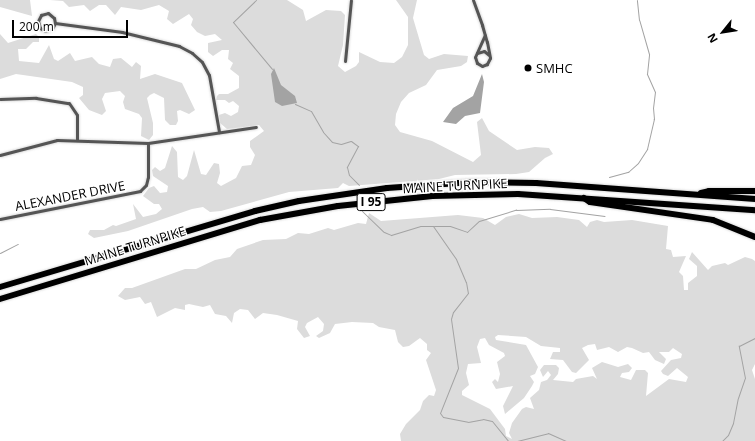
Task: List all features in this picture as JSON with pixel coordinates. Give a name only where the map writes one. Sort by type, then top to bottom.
[{"type":"highway","name":"MAINE TURNPIKE","points":[[0,287],[211,222],[299,201],[350,192],[430,184],[481,182],[550,184],[755,199]]},
{"type":"highway","points":[[698,194],[709,191],[755,191]]},
{"type":"highway","name":"MAINE TURNPIKE","points":[[0,299],[217,232],[304,211],[432,196],[518,194],[582,197],[755,210]]},
{"type":"highway","points":[[582,197],[590,202],[713,220],[755,237]]},
{"type":"street","points":[[345,61],[351,0]]},
{"type":"street","points":[[472,0],[485,35],[490,60],[486,65],[480,65],[476,62],[476,55],[485,35]]},
{"type":"street","points":[[48,13],[54,18],[55,24],[52,30],[44,31],[40,28],[38,21],[41,15],[48,13]]},
{"type":"street","points":[[55,24],[122,32],[179,46],[192,52],[204,65],[210,78],[219,132]]},
{"type":"street","points":[[476,55],[482,51],[489,56]]},
{"type":"street","points":[[0,99],[36,98],[69,103],[77,115],[78,139]]},
{"type":"street","points":[[0,155],[45,142],[78,139],[148,143],[256,127]]},
{"type":"street","name":"ALEXANDER DRIVE","points":[[0,219],[136,193],[147,181],[148,143]]},
{"type":"shaded area","points":[[0,0],[30,0],[32,16],[0,7]]},
{"type":"shaded area","points":[[50,0],[287,0],[303,10],[306,21],[326,10],[341,11],[345,15],[343,45],[338,66],[345,72],[356,66],[359,62],[359,52],[380,62],[394,63],[402,57],[408,45],[408,17],[396,0],[417,0],[413,18],[424,55],[429,59],[444,54],[468,56],[467,62],[461,66],[437,70],[426,85],[409,93],[401,102],[396,114],[395,125],[400,132],[432,141],[473,162],[481,155],[477,122],[482,118],[489,131],[517,150],[535,147],[549,148],[553,154],[545,158],[529,172],[516,174],[455,175],[439,179],[349,186],[343,183],[338,188],[289,192],[221,211],[210,212],[203,207],[192,209],[128,231],[94,238],[88,234],[90,230],[104,230],[113,225],[116,226],[136,219],[133,204],[143,217],[156,214],[162,209],[159,204],[154,204],[143,196],[149,188],[154,186],[160,193],[167,192],[168,186],[153,176],[152,170],[155,167],[160,171],[165,168],[172,146],[177,152],[178,177],[183,180],[187,176],[194,150],[201,174],[206,175],[214,163],[219,164],[220,173],[217,183],[221,186],[236,178],[242,166],[251,165],[255,155],[250,147],[250,141],[264,131],[259,125],[227,129],[220,123],[219,115],[225,113],[231,116],[238,112],[239,106],[233,101],[229,103],[225,100],[216,100],[217,96],[219,94],[228,94],[239,88],[239,76],[230,69],[233,63],[228,59],[229,50],[222,50],[213,56],[208,52],[208,43],[222,40],[215,34],[205,36],[197,32],[191,25],[193,19],[189,14],[173,24],[167,19],[169,11],[159,5],[141,10],[121,7],[115,15],[106,5],[99,5],[90,11],[84,5],[69,7],[63,1]]},
{"type":"shaded area","points":[[0,34],[8,43],[36,34],[39,37],[39,42],[33,42],[26,49],[18,49],[19,61],[39,63],[49,45],[54,59],[58,61],[70,53],[75,61],[92,57],[99,64],[110,67],[113,59],[121,58],[132,67],[136,62],[141,66],[140,79],[155,74],[182,83],[195,110],[189,114],[180,110],[177,111],[178,121],[176,125],[170,125],[165,120],[164,98],[154,93],[150,95],[147,98],[153,123],[153,135],[149,140],[141,136],[142,118],[139,114],[125,109],[123,102],[125,96],[120,91],[105,93],[102,99],[106,111],[102,115],[89,110],[79,98],[83,95],[83,87],[72,82],[16,74],[0,79]]},
{"type":"shaded area","points":[[274,68],[281,85],[295,96],[297,103],[282,106],[275,102],[271,74]]},
{"type":"shaded area","points":[[482,74],[484,82],[480,113],[465,116],[456,124],[443,122],[453,108],[473,96]]},
{"type":"shaded area","points":[[369,213],[381,221],[458,215],[483,218],[495,225],[506,217],[519,214],[532,218],[557,217],[579,220],[587,227],[590,222],[597,220],[604,222],[632,220],[668,226],[666,249],[671,250],[673,257],[686,256],[679,272],[683,276],[684,290],[688,290],[688,283],[697,276],[697,266],[689,259],[692,252],[708,270],[712,266],[725,263],[728,265],[745,257],[752,259],[755,261],[755,364],[752,370],[755,379],[755,441],[401,441],[400,434],[406,424],[420,410],[423,401],[429,395],[434,396],[436,390],[426,360],[431,353],[427,350],[427,344],[420,338],[409,346],[403,347],[398,342],[395,330],[379,327],[373,323],[352,322],[335,324],[330,333],[319,338],[316,336],[323,331],[324,324],[318,317],[307,323],[305,327],[310,336],[304,338],[297,329],[298,321],[277,315],[263,313],[255,319],[248,310],[240,309],[234,313],[232,323],[226,316],[215,314],[210,305],[203,307],[189,304],[185,305],[185,310],[175,308],[157,317],[151,302],[145,304],[140,297],[125,300],[118,296],[125,288],[132,288],[185,269],[196,269],[215,260],[230,257],[237,249],[263,240],[286,239],[298,233],[309,234],[328,228],[334,230],[358,223],[366,224]],"holes":[[[498,335],[526,337],[541,346],[560,348],[560,352],[553,352],[550,359],[563,360],[572,372],[576,373],[589,360],[582,348],[588,345],[595,344],[597,350],[609,347],[618,352],[627,347],[643,353],[649,352],[655,360],[664,364],[666,359],[659,352],[669,352],[673,348],[682,354],[681,358],[671,360],[661,371],[663,374],[668,376],[677,368],[688,377],[686,382],[669,379],[646,396],[648,373],[645,370],[636,370],[631,380],[620,377],[622,373],[629,372],[632,368],[628,364],[618,367],[602,362],[592,368],[597,379],[593,376],[576,379],[573,382],[553,380],[558,374],[559,368],[556,365],[544,365],[540,370],[543,377],[548,371],[551,375],[547,380],[541,382],[539,390],[530,398],[534,409],[526,407],[522,409],[512,423],[509,433],[512,439],[506,436],[505,429],[490,409],[462,395],[462,391],[469,385],[466,373],[468,364],[481,363],[477,347],[480,339],[485,338],[489,345],[504,353],[505,356],[497,362],[500,374],[498,382],[495,379],[492,382],[496,389],[513,386],[503,406],[505,414],[524,398],[534,382],[530,376],[535,374],[538,367],[526,345],[496,340],[495,337]]]},
{"type":"waterway","points":[[256,0],[233,22],[272,69]]},
{"type":"waterway","points":[[609,177],[628,172],[638,163],[647,149],[654,119],[653,108],[655,92],[647,74],[649,54],[639,20],[637,0]]},
{"type":"waterway","points":[[295,104],[311,111],[323,132],[332,142],[341,144],[351,141],[358,146],[347,167],[349,175],[359,185]]},
{"type":"waterway","points":[[434,226],[450,226],[467,232],[479,221],[516,210],[550,209],[605,216]]},
{"type":"waterway","points":[[362,211],[384,232],[391,235],[420,226],[433,226],[456,259],[466,282],[468,293],[453,312],[451,319],[458,368],[440,413],[443,417],[468,422],[483,419],[492,421],[508,441]]},
{"type":"waterway","points":[[0,253],[18,244]]},
{"type":"waterway","points":[[722,441],[728,435],[733,423],[738,398],[745,378],[739,346],[755,338]]},
{"type":"waterway","points":[[517,441],[548,433],[566,441]]},
{"type":"place","name":"SMHC","points":[[528,68]]}]
